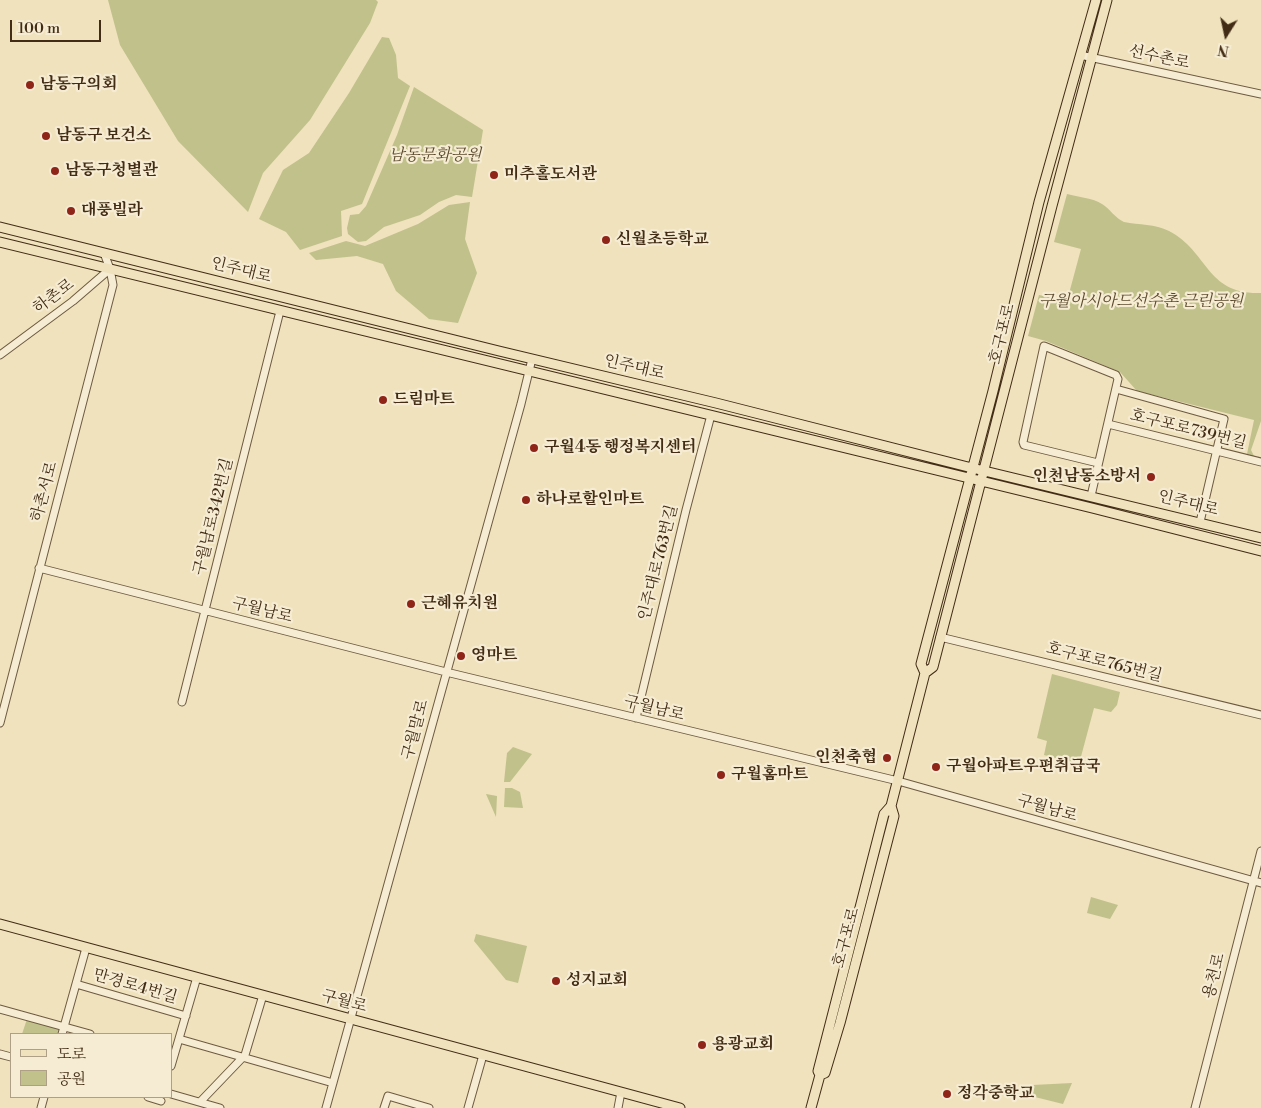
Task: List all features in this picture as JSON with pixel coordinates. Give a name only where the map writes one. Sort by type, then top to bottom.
[{"type":"main road","name":"호구포로","points":[[811,1108],[820,1075],[818,1071],[853,930],[884,814],[891,806],[898,781],[925,673],[921,664],[993,391],[1039,202],[1096,0]]},
{"type":"main road","name":"호구포로","points":[[925,673],[933,667],[1107,0]]},
{"type":"main road","name":"인주대로","points":[[0,227],[1261,538]]},
{"type":"main road","name":"인주대로","points":[[0,242],[529,370],[1261,551]]},
{"type":"main road","name":"구월로","points":[[0,924],[680,1108]]},
{"type":"street","name":"선수촌로","points":[[1080,55],[1261,94]]},
{"type":"street","points":[[104,253],[110,269]]},
{"type":"street","name":"하촌로","points":[[0,355],[73,301],[110,269]]},
{"type":"street","name":"하촌서로","points":[[0,723],[113,285],[110,269]]},
{"type":"street","name":"구월남로342번길","points":[[182,702],[280,311]]},
{"type":"street","points":[[1091,496],[1118,379],[1116,376],[1044,346],[1023,442],[1024,445],[1098,463]]},
{"type":"street","name":"구월말로","points":[[326,1108],[519,412],[532,359]]},
{"type":"street","points":[[1116,389],[1224,419],[1200,522]]},
{"type":"street","name":"인주대로763번길","points":[[636,718],[711,415]]},
{"type":"street","name":"호구포로739번길","points":[[1108,424],[1261,462]]},
{"type":"street","name":"구월남로","points":[[40,568],[446,672],[898,781],[1257,882]]},
{"type":"street","name":"호구포로765번길","points":[[940,637],[1261,716]]},
{"type":"street","name":"용천로","points":[[1195,1108],[1257,882],[1261,851]]},
{"type":"street","points":[[63,1030],[86,948]]},
{"type":"street","points":[[172,1058],[197,977]]},
{"type":"street","name":"만경로4번길","points":[[76,984],[186,1016]]},
{"type":"street","points":[[200,1102],[245,1055],[263,995]]},
{"type":"street","points":[[0,1009],[63,1030],[83,1033]]},
{"type":"street","points":[[179,1040],[333,1083]]},
{"type":"street","points":[[468,1108],[483,1055]]},
{"type":"street","points":[[618,1108],[621,1092]]},
{"type":"street","points":[[172,1094],[220,1108]]},
{"type":"street","points":[[384,1108],[388,1096],[409,1105],[428,1108]]},
{"type":"green space","points":[[108,0],[376,0],[378,2],[370,23],[310,120],[263,173],[248,212],[178,141],[120,45]]},
{"type":"green space","points":[[382,37],[389,38],[396,55],[398,78],[410,86],[362,204],[341,211],[342,236],[300,250],[286,232],[259,219],[283,170],[309,153],[349,93]]},
{"type":"green space","name":"남동문화공원","points":[[414,87],[483,130],[472,197],[456,195],[439,202],[420,215],[384,227],[366,241],[358,242],[348,234],[347,228],[350,215],[359,214],[366,206],[397,135]]},
{"type":"green space","name":"구월아시아드선수촌 근린공원","points":[[1067,194],[1098,202],[1124,222],[1153,226],[1169,231],[1193,250],[1218,280],[1229,287],[1243,292],[1261,293],[1261,421],[1251,450],[1254,456],[1247,454],[1254,420],[1137,391],[1120,372],[1046,341],[1028,336],[1039,295],[1067,301],[1081,249],[1054,242]]},
{"type":"green space","points":[[470,202],[465,239],[477,273],[458,323],[429,319],[396,291],[383,264],[357,256],[316,260],[309,253],[346,241],[365,246],[418,224],[449,205]]},
{"type":"green space","points":[[1052,674],[1120,692],[1117,705],[1111,712],[1094,708],[1079,764],[1044,755],[1047,741],[1037,738]]},
{"type":"green space","points":[[513,747],[532,754],[510,782],[504,782],[507,753]]},
{"type":"green space","points":[[505,788],[512,788],[520,792],[523,808],[504,807]]},
{"type":"green space","points":[[486,794],[497,796],[496,817]]},
{"type":"green space","points":[[1091,897],[1118,905],[1110,919],[1087,913]]},
{"type":"green space","points":[[476,934],[527,946],[518,983],[506,980],[474,941]]},
{"type":"green space","points":[[27,1019],[61,1030],[60,1033],[22,1033]]},
{"type":"green space","points":[[1072,1083],[1063,1104],[1027,1095],[1033,1085]]},
{"type":"place","name":"남동구의회","points":[[30,85]]},
{"type":"place","name":"남동구 보건소","points":[[46,136]]},
{"type":"place","name":"남동구청별관","points":[[55,171]]},
{"type":"place","name":"미추홀도서관","points":[[494,175]]},
{"type":"place","name":"대풍빌라","points":[[71,211]]},
{"type":"place","name":"신월초등학교","points":[[606,240]]},
{"type":"place","name":"드림마트","points":[[383,400]]},
{"type":"place","name":"구월4동 행정복지센터","points":[[534,448]]},
{"type":"place","name":"인천남동소방서","points":[[1151,477]]},
{"type":"place","name":"하나로할인마트","points":[[526,500]]},
{"type":"place","name":"근혜유치원","points":[[411,604]]},
{"type":"place","name":"영마트","points":[[461,656]]},
{"type":"place","name":"인천축협","points":[[887,758]]},
{"type":"place","name":"구월아파트우편취급국","points":[[936,767]]},
{"type":"place","name":"구월홈마트","points":[[721,775]]},
{"type":"place","name":"성지교회","points":[[556,981]]},
{"type":"place","name":"용광교회","points":[[702,1045]]},
{"type":"place","name":"정각중학교","points":[[947,1094]]}]
